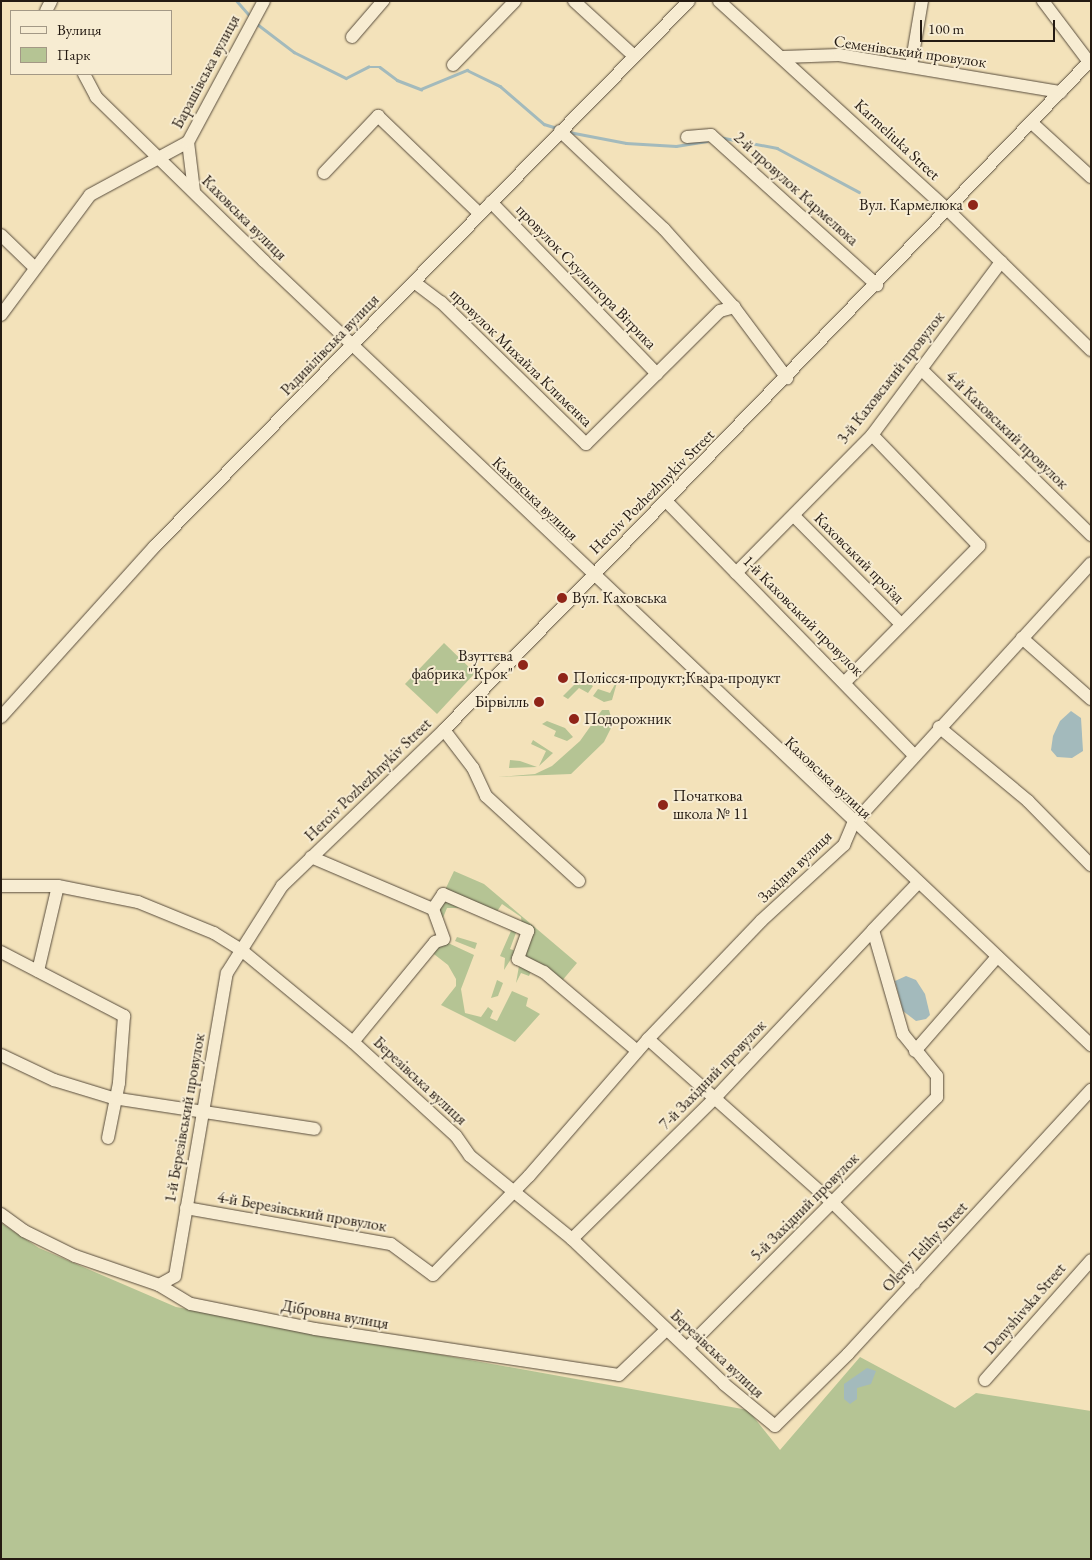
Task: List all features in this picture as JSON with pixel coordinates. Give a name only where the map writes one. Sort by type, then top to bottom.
[{"type":"street","name":"Барашівська вулиця","points":[[1,315],[34,267],[90,196],[188,142],[264,1]]},
{"type":"street","points":[[352,37],[383,1]]},
{"type":"street","points":[[453,64],[515,1]]},
{"type":"street","points":[[574,1],[634,56]]},
{"type":"street","name":"Радивілівська вулиця","points":[[1,717],[154,546],[688,1]]},
{"type":"street","name":"Karmeliuka Street","points":[[718,1],[783,57],[949,211],[1091,350]]},
{"type":"street","points":[[911,66],[922,1]]},
{"type":"street","points":[[1043,1],[1090,61]]},
{"type":"street","name":"Семенівський провулок","points":[[783,57],[838,55],[1061,92]]},
{"type":"street","name":"Heroiv Pozhezhnykiv Street","points":[[240,950],[282,886],[444,730],[949,211],[1090,61]]},
{"type":"street","name":"Каховська вулиця","points":[[85,75],[96,96],[592,576],[853,824],[1091,1045]]},
{"type":"street","points":[[324,173],[378,116],[480,214]]},
{"type":"street","points":[[1032,123],[1091,177]]},
{"type":"street","points":[[560,132],[664,229],[734,307],[786,378]]},
{"type":"street","name":"2-й провулок Кармелюка","points":[[687,138],[711,135],[877,285]]},
{"type":"street","points":[[188,142],[194,191]]},
{"type":"street","name":"провулок Скульптора Вітрика","points":[[491,202],[657,374]]},
{"type":"street","points":[[1,235],[34,267]]},
{"type":"street","name":"3-й Каховський провулок","points":[[736,573],[872,435],[1000,262]]},
{"type":"street","name":"провулок Михайла Клименка","points":[[414,282],[441,302],[586,444],[720,311],[734,307]]},
{"type":"street","name":"4-й Каховський провулок","points":[[921,369],[1091,535]]},
{"type":"street","points":[[846,681],[979,543],[872,435]]},
{"type":"street","name":"1-й Каховський провулок","points":[[666,501],[846,681],[915,756]]},
{"type":"street","name":"Каховський проїзд","points":[[794,516],[901,624]]},
{"type":"street","name":"Західна вулиця","points":[[515,1190],[648,1039],[761,921],[844,845],[853,824],[939,727],[1091,563]]},
{"type":"street","points":[[1022,638],[1091,699]]},
{"type":"street","points":[[939,727],[1028,801],[1091,865]]},
{"type":"street","points":[[444,730],[473,768],[486,796],[579,882]]},
{"type":"street","points":[[311,857],[433,909],[444,939],[435,942],[353,1042]]},
{"type":"street","name":"7-й Західний провулок","points":[[572,1239],[714,1100],[917,884]]},
{"type":"street","name":"Березівська вулиця","points":[[1,886],[58,886],[151,906],[240,950],[353,1042],[456,1136],[470,1156],[515,1190],[572,1239],[769,1424],[782,1424]]},
{"type":"street","points":[[38,971],[58,886]]},
{"type":"street","points":[[433,909],[443,894],[528,931],[518,959],[544,972],[637,1051]]},
{"type":"street","points":[[873,930],[891,1001],[903,1034],[915,1050],[997,957]]},
{"type":"street","name":"1-й Березівський провулок","points":[[159,1285],[174,1276],[200,1111],[227,973],[240,950]]},
{"type":"street","points":[[1,952],[124,1016],[119,1083],[113,1098],[108,1138]]},
{"type":"street","points":[[648,1039],[714,1100],[833,1204],[914,1283]]},
{"type":"street","name":"5-й Західний провулок","points":[[688,1347],[833,1204],[937,1097],[940,1086],[915,1050]]},
{"type":"street","points":[[1,1055],[54,1080],[113,1098],[314,1129]]},
{"type":"street","name":"Oleny Telihy Street","points":[[782,1424],[1091,1090]]},
{"type":"street","name":"4-й Березівський провулок","points":[[186,1208],[392,1244],[433,1275],[515,1190]]},
{"type":"street","name":"Дібровна вулиця","points":[[1,1214],[24,1232],[75,1256],[159,1285],[191,1304],[315,1329],[619,1375],[667,1330]]},
{"type":"street","name":"Denyshivska Street","points":[[985,1380],[1091,1260]]},
{"type":"green space","points":[[444,643],[475,673],[437,714],[405,684]]},
{"type":"green space","points":[[581,678],[593,686],[588,693],[579,688],[568,699],[563,696]]},
{"type":"green space","points":[[618,679],[612,700],[604,702],[593,696],[598,689],[610,693]]},
{"type":"green space","points":[[602,710],[609,710],[613,724],[604,742],[571,774],[498,777],[535,774],[552,766],[580,741]]},
{"type":"green space","points":[[547,721],[565,728],[573,737],[567,741],[554,736],[556,731],[542,724]]},
{"type":"green space","points":[[533,740],[553,753],[539,766],[546,751],[531,744]]},
{"type":"green space","points":[[510,760],[520,761],[537,767],[509,768]]},
{"type":"green space","points":[[454,871],[484,884],[577,963],[561,982],[525,956],[521,917],[502,904],[496,913],[445,890]]},
{"type":"green space","points":[[447,900],[459,908],[447,908],[440,925],[440,906]]},
{"type":"green space","points":[[497,922],[517,930],[510,949],[516,951],[504,970],[505,958],[500,956],[511,931]]},
{"type":"green space","points":[[457,937],[477,943],[475,949],[455,941]]},
{"type":"green space","points":[[446,942],[474,955],[461,989],[465,1013],[481,1017],[488,1007],[493,1011],[490,1018],[497,1021],[512,991],[528,998],[526,1006],[540,1014],[515,1042],[441,1005],[456,986],[456,979],[448,965],[430,951]]},
{"type":"green space","points":[[519,966],[532,969],[529,976],[521,973],[516,983]]},
{"type":"green space","points":[[497,980],[503,983],[498,996],[491,998]]},
{"type":"green space","points":[[1,1223],[39,1248],[176,1307],[748,1410],[780,1450],[860,1357],[955,1408],[976,1393],[1091,1411],[1091,1559],[1,1559]]},
{"type":"water","points":[[1071,711],[1081,718],[1083,751],[1072,758],[1057,757],[1051,750],[1053,736],[1060,721]]},
{"type":"water","points":[[906,976],[916,980],[925,994],[930,1015],[926,1019],[916,1021],[903,1011],[895,981]]},
{"type":"water","points":[[867,1368],[876,1371],[871,1384],[857,1388],[857,1399],[850,1404],[844,1399],[844,1384]]},
{"type":"waterway","points":[[237,1],[251,17]]},
{"type":"waterway","points":[[256,23],[294,52],[346,78],[368,67],[380,67],[397,80],[421,89],[467,70],[500,86],[544,124],[557,128]]},
{"type":"waterway","points":[[569,132],[626,143],[676,146],[707,141]]},
{"type":"waterway","points":[[719,137],[777,148],[859,192]]},
{"type":"place","name":"Вул. Кармелюка","points":[[973,205]]},
{"type":"place","name":"Вул. Каховська","points":[[562,598]]},
{"type":"place","name":"Взуттєва фабрика \"Крок\"","points":[[523,665]]},
{"type":"place","name":"Полісся-продукт;Квара-продукт","points":[[563,678]]},
{"type":"place","name":"Бірвілль","points":[[539,702]]},
{"type":"place","name":"Подорожник","points":[[574,719]]},
{"type":"place","name":"Початкова школа № 11","points":[[663,805]]}]
